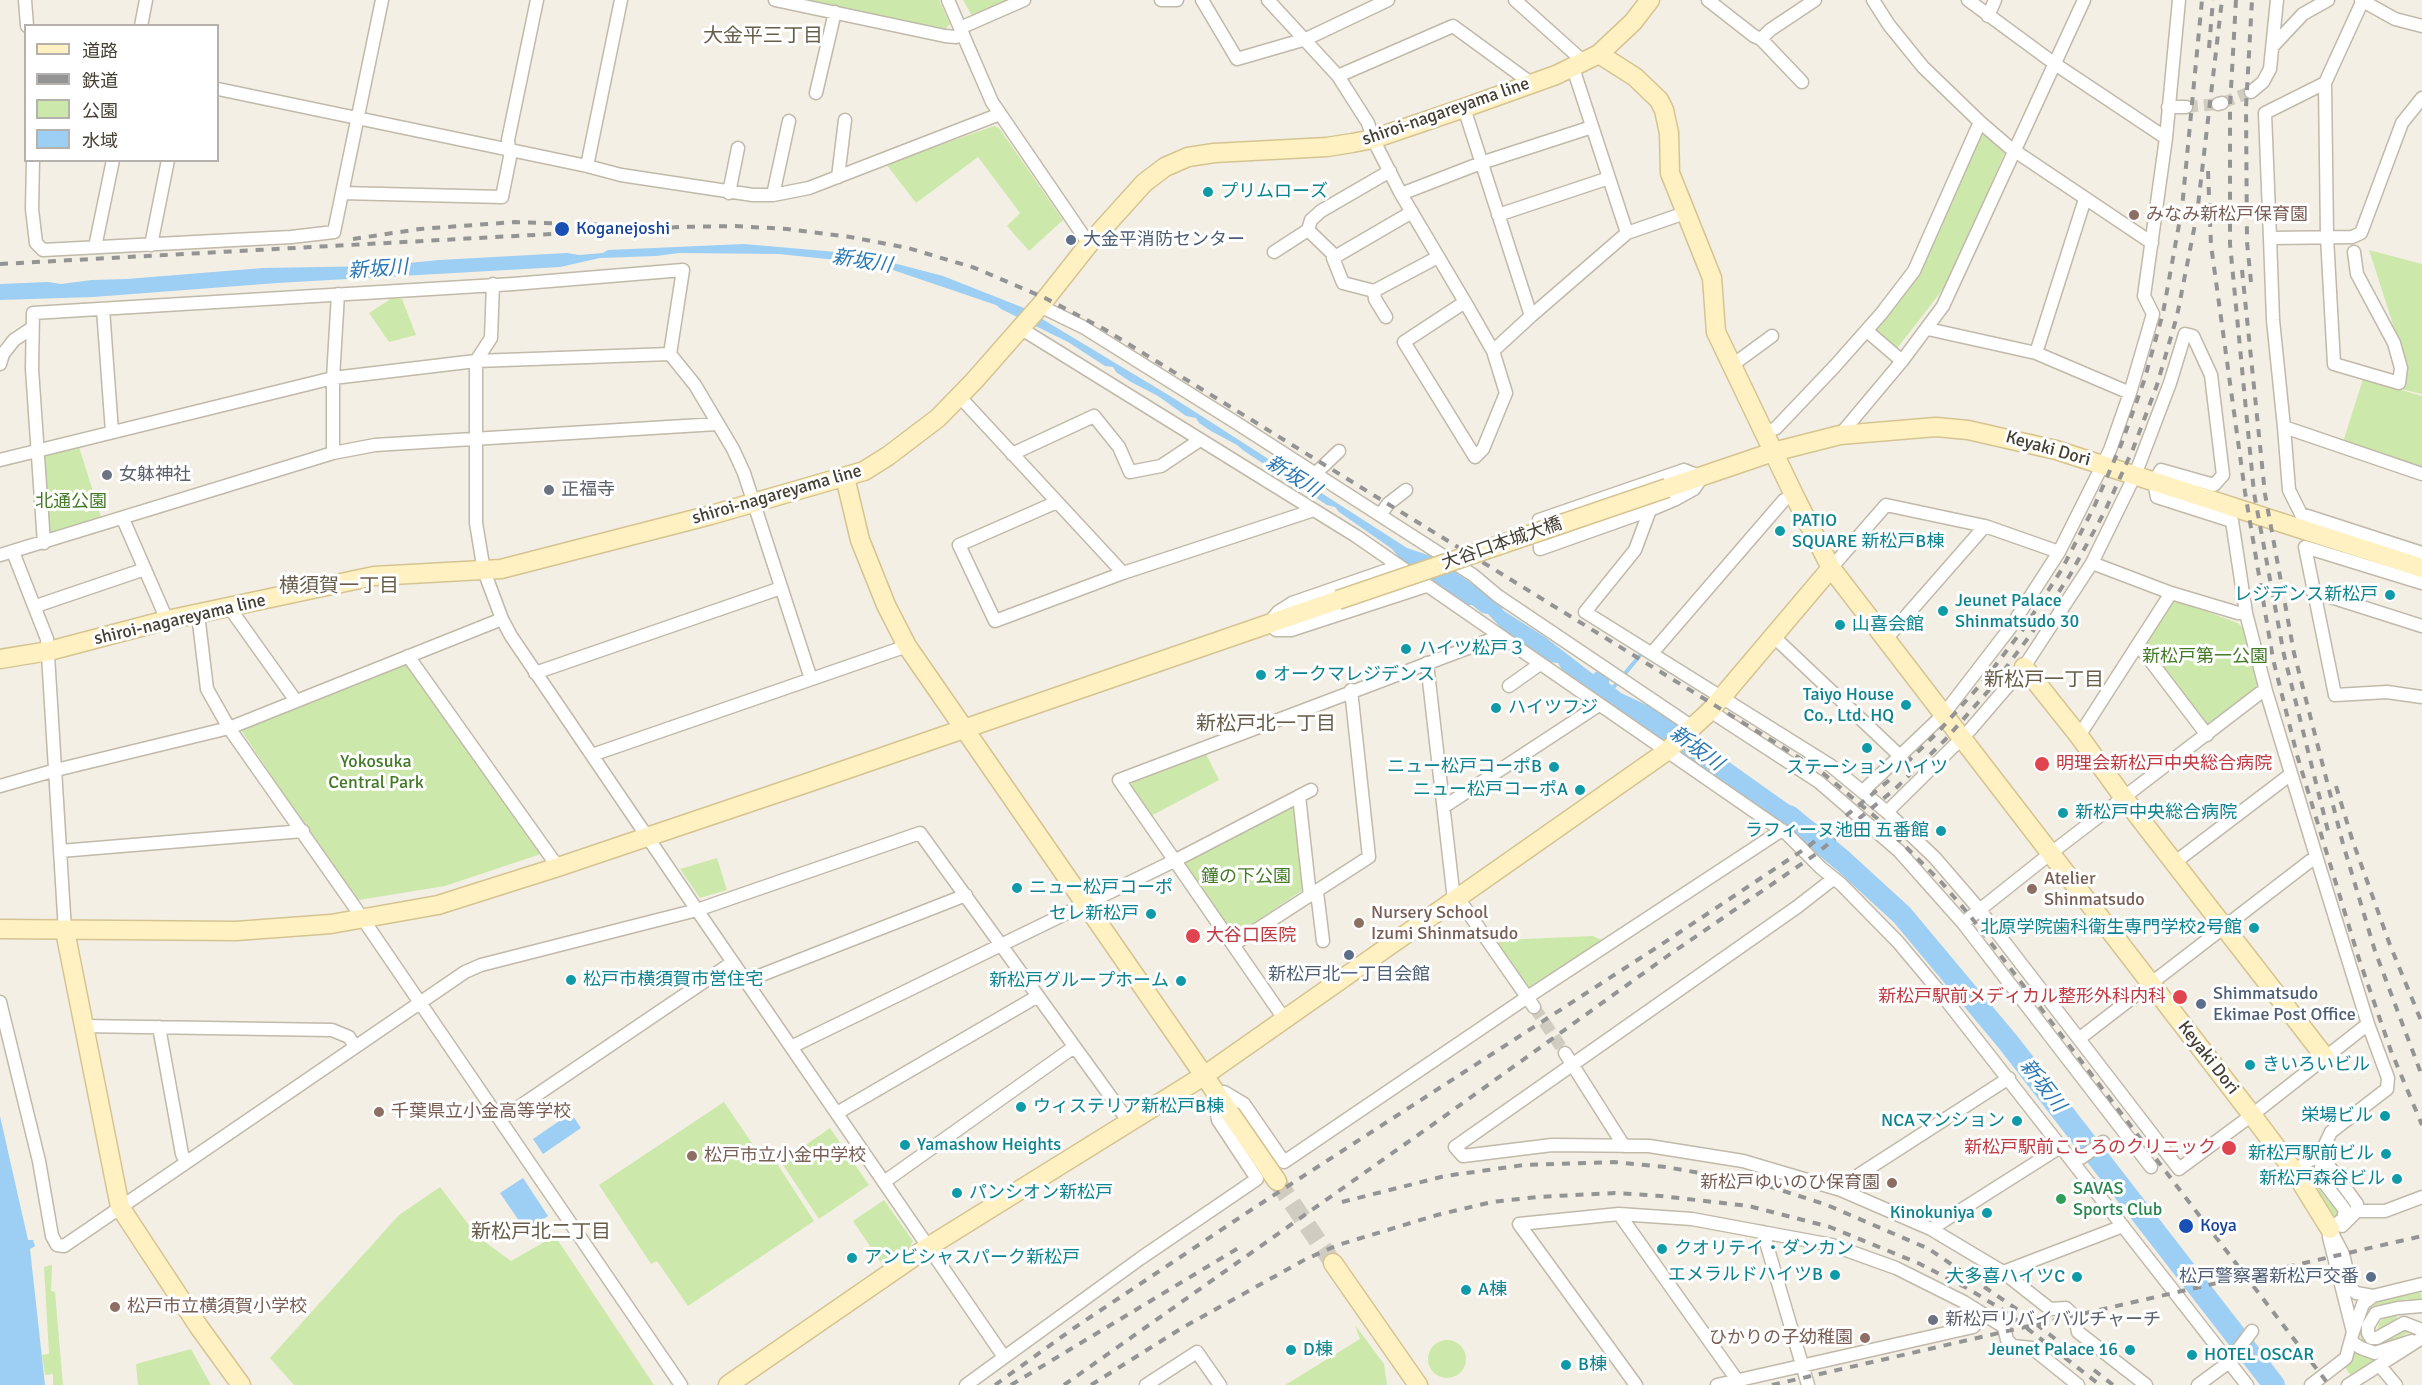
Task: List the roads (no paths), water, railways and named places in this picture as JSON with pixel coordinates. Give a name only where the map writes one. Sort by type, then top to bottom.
[{"type":"street","points":[[26,0],[27,24]]},
{"type":"street","points":[[141,24],[146,0]]},
{"type":"street","points":[[33,162],[32,208],[36,243],[43,250],[334,232],[382,0]]},
{"type":"street","points":[[342,193],[502,197],[509,149],[508,140],[537,0]]},
{"type":"street","points":[[587,166],[621,0]]},
{"type":"street","points":[[775,0],[956,37],[962,31],[1024,0]]},
{"type":"street","points":[[948,0],[1000,114],[1089,244]]},
{"type":"street","points":[[1161,0],[1177,0]]},
{"type":"street","points":[[1202,0],[1237,59],[1306,39],[1388,0]]},
{"type":"street","points":[[1515,0],[1586,61],[1592,127],[1627,233]]},
{"type":"street","name":"shiroi-nagareyama line","points":[[0,659],[49,651],[167,620],[374,576],[484,571],[550,557],[864,471],[938,418],[1038,307],[1089,244],[1144,183],[1165,167],[1188,157],[1214,153],[1327,147],[1373,139],[1464,108],[1586,61],[1633,22],[1650,0]]},
{"type":"street","points":[[1708,0],[1761,39],[1802,82]]},
{"type":"street","points":[[1761,39],[1770,30],[1815,0]]},
{"type":"street","points":[[1873,0],[1894,32],[1923,67],[1980,122],[2016,151],[2152,243]]},
{"type":"street","points":[[1968,0],[2055,64],[2166,138]]},
{"type":"street","points":[[1988,16],[1995,0]]},
{"type":"street","points":[[1840,435],[1928,328],[1953,287],[2084,0]]},
{"type":"street","points":[[1863,791],[1943,715],[2010,628],[2059,552],[2103,465],[2130,393],[2153,314],[2144,297],[2166,138],[2179,0]]},
{"type":"street","points":[[2251,92],[2263,82],[2270,69],[2277,0]]},
{"type":"street","points":[[2273,46],[2303,14],[2328,0]]},
{"type":"street","points":[[2354,252],[2357,274],[2394,343],[2401,368],[2399,382],[2334,364],[2327,237],[2325,83],[2362,0],[2396,19],[2422,26]]},
{"type":"street","points":[[1271,1],[1338,76],[1368,123],[1373,139],[1401,194],[1465,302],[1493,351],[1506,393],[1483,449],[1475,457],[1404,342],[1465,302]]},
{"type":"street","points":[[816,93],[835,12]]},
{"type":"street","points":[[1338,76],[1453,26],[1532,83]]},
{"type":"street","name":"Keyaki Dori","points":[[1586,61],[1635,77],[1659,100],[1670,133],[1670,173],[1712,278],[1716,332],[1831,568],[2294,1171],[2343,1254],[2351,1288],[2356,1293],[2373,1296]]},
{"type":"street","points":[[2325,83],[2265,113],[2273,320],[2289,490],[2301,514],[2422,553]]},
{"type":"street","points":[[219,89],[509,149],[621,175],[729,193],[773,195],[809,188],[1000,114]]},
{"type":"street","points":[[2270,238],[2352,237],[2361,233],[2402,123],[2422,98]]},
{"type":"street","points":[[2168,107],[2186,107]]},
{"type":"street","points":[[1464,108],[1531,316]]},
{"type":"street","points":[[838,177],[845,120]]},
{"type":"street","points":[[773,195],[789,121]]},
{"type":"street","points":[[1764,433],[1776,428],[1866,331],[1914,271],[1980,122]]},
{"type":"street","points":[[1401,194],[1481,163],[1592,127]]},
{"type":"street","points":[[729,193],[738,148]]},
{"type":"street","points":[[95,247],[113,162]]},
{"type":"street","points":[[151,245],[168,162]]},
{"type":"street","points":[[1274,252],[1308,230],[1311,220],[1321,211],[1390,171]]},
{"type":"street","points":[[1498,215],[1609,178]]},
{"type":"street","points":[[2036,353],[2085,199]]},
{"type":"street","points":[[1412,212],[1333,258],[1343,283],[1374,291],[1438,257]]},
{"type":"street","points":[[1493,351],[1627,233],[1685,213]]},
{"type":"street","points":[[1308,230],[1314,233],[1336,257]]},
{"type":"street","points":[[44,543],[37,450],[33,313],[683,270],[670,354],[695,384],[744,473],[811,679]]},
{"type":"street","points":[[494,284],[490,338],[476,361],[476,523],[484,571],[502,619],[535,673],[648,836],[696,910],[1004,1357]]},
{"type":"street","points":[[1374,291],[1375,299],[1386,317]]},
{"type":"street","points":[[333,453],[333,378],[338,294]]},
{"type":"street","points":[[1038,307],[1083,327],[1473,575],[1498,596],[1692,730]]},
{"type":"street","points":[[103,309],[112,432]]},
{"type":"street","points":[[1021,326],[1314,510],[1782,830],[1841,884],[1898,942],[2009,1078],[2247,1385]]},
{"type":"street","points":[[0,364],[3,354],[14,340],[32,328]]},
{"type":"street","points":[[1928,328],[1987,344],[2036,353],[2130,393]]},
{"type":"street","points":[[1866,331],[1902,361]]},
{"type":"street","points":[[1887,812],[1961,739],[2024,667],[2092,563],[2135,476],[2170,383],[2185,334],[2193,336],[2211,375],[2223,475],[2214,485],[2161,471],[2154,482],[2157,497],[2232,521],[2246,613],[2266,692],[2368,1024],[2388,1078],[2387,1089],[2331,1132],[2319,1176],[2345,1210],[2343,1219],[2331,1231],[2329,1237],[2353,1337],[2361,1348],[2375,1353],[2421,1336]]},
{"type":"street","points":[[1731,366],[1772,336]]},
{"type":"street","points":[[0,460],[333,378],[476,361],[670,354]]},
{"type":"street","points":[[959,396],[1123,573]]},
{"type":"street","points":[[1012,454],[1094,416],[1119,447],[1130,472],[1161,466],[1200,440]]},
{"type":"street","points":[[0,555],[333,453],[375,445],[717,424]]},
{"type":"street","name":"Keyaki Dori","points":[[1667,488],[1773,452],[1840,435],[1936,427],[1968,430],[2028,442],[2422,568]]},
{"type":"street","points":[[2284,428],[2422,474]]},
{"type":"street","points":[[1316,474],[1339,451]]},
{"type":"street","points":[[1684,470],[1702,477],[1694,489],[1650,510],[1540,549],[1539,520],[1684,470]]},
{"type":"street","points":[[845,477],[860,540],[882,596],[907,646],[1277,1181]]},
{"type":"street","name":"大谷口本城大橋","points":[[0,929],[236,931],[319,925],[438,904],[558,867],[1667,488]]},
{"type":"street","points":[[1380,515],[1388,504],[1406,490]]},
{"type":"street","points":[[1652,653],[1784,500],[1794,495]]},
{"type":"street","points":[[1057,502],[959,545],[995,621],[1123,573],[1314,510]]},
{"type":"street","points":[[728,1385],[928,1247],[1205,1075],[1668,750],[1710,711],[1886,505],[1985,525],[2059,552]]},
{"type":"street","points":[[1650,510],[1635,550],[1585,612],[1830,765],[1887,812],[1935,858],[1979,909],[2178,1169],[2368,1024]]},
{"type":"street","points":[[123,519],[167,620]]},
{"type":"street","points":[[1886,639],[1985,525]]},
{"type":"street","points":[[2422,583],[2305,547],[2312,591],[2335,695],[2387,692],[2422,696]]},
{"type":"street","points":[[14,552],[48,639],[65,931],[82,1026],[120,1207],[240,1385]]},
{"type":"street","points":[[2092,563],[2171,593],[2238,613],[2246,613]]},
{"type":"street","points":[[1398,566],[1292,603],[1278,612],[1269,623],[1276,630],[1291,630],[1426,586]]},
{"type":"street","points":[[36,606],[145,569]]},
{"type":"street","points":[[535,673],[781,588]]},
{"type":"street","points":[[2312,591],[2422,626]]},
{"type":"street","points":[[2079,736],[2171,593]]},
{"type":"street","points":[[229,607],[296,701]]},
{"type":"street","points":[[198,614],[207,689],[229,728],[303,831],[681,1385]]},
{"type":"street","points":[[0,786],[229,728],[502,619]]},
{"type":"street","points":[[1285,1020],[1119,780],[1351,690],[1500,636]]},
{"type":"street","points":[[1773,636],[1900,756]]},
{"type":"street","points":[[592,755],[907,646]]},
{"type":"street","points":[[2136,647],[2143,651],[2207,735]]},
{"type":"street","points":[[408,656],[558,867]]},
{"type":"street","points":[[1427,663],[1456,899],[1531,1002]]},
{"type":"street","points":[[1509,686],[1540,664]]},
{"type":"street","points":[[2024,667],[2325,1057]]},
{"type":"street","points":[[1233,945],[1369,857],[1351,690]]},
{"type":"street","points":[[1963,923],[2260,693],[2266,692]]},
{"type":"street","points":[[1445,806],[1599,705]]},
{"type":"street","points":[[1710,711],[1819,782],[1899,851],[1963,923],[2151,1167]]},
{"type":"street","points":[[2174,863],[2290,774]]},
{"type":"street","points":[[791,1047],[1174,861],[1311,790]]},
{"type":"street","points":[[1299,796],[1323,941]]},
{"type":"street","points":[[966,1385],[1141,1258],[1257,1179],[1218,1120],[1214,1099],[1219,1095],[1224,1092],[1244,1104],[1284,1162],[1531,1002],[1782,830]]},
{"type":"street","points":[[60,851],[303,831]]},
{"type":"street","points":[[0,1002],[39,1161],[52,1236],[57,1245],[64,1246],[465,972],[481,965],[696,910],[920,833],[1129,1122]]},
{"type":"street","points":[[2080,1038],[2310,861],[2317,859]]},
{"type":"street","points":[[1833,879],[1797,908],[1455,1147],[1463,1156],[1552,1145],[1679,1149],[1743,1161],[1841,1190],[1931,1229],[2003,1272],[2050,1309],[2066,1308],[2074,1317],[2078,1332],[2146,1385]]},
{"type":"street","points":[[746,981],[966,895]]},
{"type":"street","points":[[501,1119],[733,962]]},
{"type":"street","points":[[837,1113],[1038,996]]},
{"type":"street","points":[[82,1026],[332,1030],[349,1037],[356,1047]]},
{"type":"street","points":[[159,1027],[182,1154],[186,1162]]},
{"type":"street","points":[[884,1182],[1074,1047]]},
{"type":"street","points":[[1565,1053],[1624,1146]]},
{"type":"street","points":[[1841,1190],[1860,1174],[2009,1078]]},
{"type":"street","points":[[2081,1158],[2103,1142]]},
{"type":"street","points":[[1931,1229],[2062,1146]]},
{"type":"street","points":[[2294,1171],[2310,1160],[2323,1160]]},
{"type":"street","points":[[2323,1160],[2354,1198],[2357,1211]]},
{"type":"street","points":[[2331,1231],[2357,1211],[2385,1211],[2422,1197]]},
{"type":"street","points":[[1619,1214],[1737,1380]]},
{"type":"street","points":[[1636,1385],[1519,1224],[1619,1214],[1692,1219],[1832,1245],[1896,1268],[1964,1302],[2004,1327],[2007,1340],[2013,1346],[2032,1348],[2078,1385]]},
{"type":"street","points":[[2003,1272],[2123,1226]]},
{"type":"street","points":[[1763,1232],[1808,1385]]},
{"type":"street","points":[[1333,1263],[1418,1385]]},
{"type":"street","points":[[2311,1385],[2346,1358],[2363,1304],[2373,1296],[2422,1284]]},
{"type":"street","points":[[2404,1323],[2377,1338],[2371,1338],[2368,1334],[2368,1326],[2376,1313],[2422,1306]]},
{"type":"street","points":[[2398,1308],[2404,1323],[2421,1336]]},
{"type":"street","points":[[1717,1385],[1973,1327],[1985,1315]]},
{"type":"street","points":[[199,1327],[227,1385]]},
{"type":"street","points":[[2198,1385],[2228,1363],[2252,1331]]},
{"type":"street","points":[[2348,1385],[2380,1366],[2421,1336]]},
{"type":"street","points":[[1146,1385],[1197,1352],[1220,1385]]},
{"type":"street","points":[[2380,1366],[2396,1385]]},
{"type":"water","points":[[744,244],[836,252],[878,259],[943,276],[1024,308],[1175,399],[1407,548],[1431,556],[1474,585],[1499,604],[1504,611],[1545,637],[1593,674],[1608,664],[1611,668],[1609,683],[1621,693],[1653,708],[1822,828],[1806,839],[1563,672],[1558,663],[1548,662],[1520,643],[1504,631],[1488,614],[1482,613],[1472,605],[1464,605],[1405,565],[1392,549],[1335,507],[1327,505],[1237,445],[1211,431],[1199,423],[1196,418],[1186,416],[1158,396],[1131,382],[1116,372],[1113,367],[1105,366],[1068,342],[996,305],[893,270],[846,261],[779,254],[679,253],[600,258],[560,267],[277,283],[93,297],[0,300],[0,284],[48,282],[61,284],[263,268],[379,266],[439,260],[567,253],[579,255],[603,253],[608,250]]},
{"type":"water","points":[[571,1113],[581,1128],[543,1154],[533,1139]]},
{"type":"water","points":[[0,1116],[28,1240],[33,1240],[35,1246],[30,1249],[45,1385],[0,1385]]},
{"type":"water","points":[[523,1178],[548,1216],[526,1231],[500,1193]]},
{"type":"waterway","points":[[1612,689],[1642,653]]},
{"type":"waterway","name":"新坂川","points":[[1789,816],[1902,915],[2008,1042],[2274,1385]]},
{"type":"tunnel","points":[[2222,103],[2251,92]]},
{"type":"tunnel","points":[[2186,107],[2218,104]]},
{"type":"tunnel","points":[[1534,1007],[1565,1053]]},
{"type":"tunnel","points":[[1277,1181],[1333,1263]]},
{"type":"railway","points":[[995,1385],[1074,1328],[1254,1208],[1659,946],[1809,846],[1887,782],[1938,732],[1982,683],[2024,628],[2062,569],[2094,507],[2121,445],[2144,381],[2163,313],[2182,208],[2202,0]]},
{"type":"railway","points":[[2209,48],[2213,0]]},
{"type":"railway","points":[[1064,1385],[1666,957],[1816,854],[1895,789],[1945,740],[1990,689],[2031,634],[2070,575],[2105,511],[2133,449],[2157,385],[2177,316],[2197,214],[2222,0]]},
{"type":"railway","points":[[2236,0],[2230,106],[2230,244],[2254,493],[2284,655],[2328,831]]},
{"type":"railway","points":[[2251,282],[2247,242],[2246,107],[2252,0]]},
{"type":"railway","points":[[2208,171],[2211,245],[2245,492],[2273,659],[2297,755],[2358,956],[2391,1051],[2422,1125]]},
{"type":"railway","points":[[353,239],[420,229],[515,222],[610,225]]},
{"type":"railway","points":[[0,264],[680,227],[735,226],[787,229],[850,237],[908,248],[975,268],[1045,298],[1104,329],[1776,743],[1824,774],[1879,820],[1942,883],[1971,917],[2329,1385]]},
{"type":"railway","points":[[2242,270],[2265,494],[2294,653],[2343,844],[2375,951],[2422,1076]]},
{"type":"railway","points":[[2336,786],[2352,839],[2390,945],[2422,1023]]},
{"type":"railway","points":[[1342,1202],[1445,1176],[1524,1165],[1614,1162],[1666,1167],[1762,1184],[1827,1205],[1929,1249],[2021,1312],[2068,1349]]},
{"type":"railway","points":[[1091,1385],[1182,1328],[1306,1259],[1338,1245],[1437,1215],[1492,1202],[1615,1193],[1749,1206],[1830,1227],[1918,1263],[1967,1288],[2006,1312],[2100,1385]]},
{"type":"railway","points":[[1772,1385],[2422,1236]]},
{"type":"railway","points":[[1011,1385],[1240,1247]]},
{"type":"railway","points":[[2094,1370],[2113,1385]]},
{"type":"place","name":"プリムローズ","points":[[1208,192]]},
{"type":"place","name":"みなみ新松戸保育園","points":[[2134,215]]},
{"type":"place","name":"Koganejoshi","points":[[562,229]]},
{"type":"place","name":"大金平消防センター","points":[[1071,240]]},
{"type":"place","name":"女躰神社","points":[[107,475]]},
{"type":"place","name":"正福寺","points":[[549,490]]},
{"type":"place","name":"PATIO SQUARE 新松戸B棟","points":[[1780,531]]},
{"type":"place","name":"レジデンス新松戸","points":[[2390,595]]},
{"type":"place","name":"Jeunet Palace Shinmatsudo 30","points":[[1943,611]]},
{"type":"place","name":"山喜会館","points":[[1840,625]]},
{"type":"place","name":"ハイツ松戸３","points":[[1406,649]]},
{"type":"place","name":"オークマレジデンス","points":[[1261,675]]},
{"type":"place","name":"Taiyo House Co., Ltd. HQ","points":[[1906,705]]},
{"type":"place","name":"ハイツフジ","points":[[1496,708]]},
{"type":"place","name":"ステーションハイツ","points":[[1867,748]]},
{"type":"place","name":"明理会新松戸中央総合病院","points":[[2042,764]]},
{"type":"place","name":"ニュー松戸コーポB","points":[[1554,767]]},
{"type":"place","name":"ニュー松戸コーポA","points":[[1580,790]]},
{"type":"place","name":"新松戸中央総合病院","points":[[2063,813]]},
{"type":"place","name":"ラフィーヌ池田 五番館","points":[[1941,831]]},
{"type":"place","name":"ニュー松戸コーポ","points":[[1017,888]]},
{"type":"place","name":"Atelier Shinmatsudo","points":[[2032,889]]},
{"type":"place","name":"セレ新松戸","points":[[1151,914]]},
{"type":"place","name":"Nursery School Izumi Shinmatsudo","points":[[1359,923]]},
{"type":"place","name":"北原学院歯科衛生専門学校2号館","points":[[2254,928]]},
{"type":"place","name":"大谷口医院","points":[[1193,936]]},
{"type":"place","name":"新松戸北一丁目会館","points":[[1349,955]]},
{"type":"place","name":"松戸市横須賀市営住宅","points":[[571,980]]},
{"type":"place","name":"新松戸グループホーム","points":[[1181,981]]},
{"type":"place","name":"新松戸駅前メディカル整形外科内科","points":[[2180,997]]},
{"type":"place","name":"Shimmatsudo Ekimae Post Office","points":[[2201,1004]]},
{"type":"place","name":"きいろいビル","points":[[2250,1065]]},
{"type":"place","name":"ウィステリア新松戸B棟","points":[[1021,1107]]},
{"type":"place","name":"千葉県立小金高等学校","points":[[379,1112]]},
{"type":"place","name":"栄場ビル","points":[[2385,1116]]},
{"type":"place","name":"NCAマンション","points":[[2017,1121]]},
{"type":"place","name":"Yamashow Heights","points":[[905,1145]]},
{"type":"place","name":"新松戸駅前こころのクリニック","points":[[2229,1148]]},
{"type":"place","name":"新松戸駅前ビル","points":[[2386,1154]]},
{"type":"place","name":"松戸市立小金中学校","points":[[692,1156]]},
{"type":"place","name":"新松戸森谷ビル","points":[[2397,1179]]},
{"type":"place","name":"新松戸ゆいのひ保育園","points":[[1892,1183]]},
{"type":"place","name":"パンシオン新松戸","points":[[957,1193]]},
{"type":"place","name":"SAVAS Sports Club","points":[[2061,1199]]},
{"type":"place","name":"Kinokuniya","points":[[1987,1213]]},
{"type":"place","name":"Koya","points":[[2186,1226]]},
{"type":"place","name":"クオリテイ・ダンカン","points":[[1662,1249]]},
{"type":"place","name":"アンビシャスパーク新松戸","points":[[852,1258]]},
{"type":"place","name":"エメラルドハイツB","points":[[1835,1275]]},
{"type":"place","name":"大多喜ハイツC","points":[[2077,1277]]},
{"type":"place","name":"松戸警察署新松戸交番","points":[[2371,1277]]},
{"type":"place","name":"A棟","points":[[1466,1290]]},
{"type":"place","name":"松戸市立横須賀小学校","points":[[115,1307]]},
{"type":"place","name":"新松戸リバイバルチャーチ","points":[[1933,1320]]},
{"type":"place","name":"ひかりの子幼稚園","points":[[1865,1338]]},
{"type":"place","name":"D棟","points":[[1291,1350]]},
{"type":"place","name":"Jeunet Palace 16","points":[[2130,1350]]},
{"type":"place","name":"HOTEL OSCAR","points":[[2192,1355]]},
{"type":"place","name":"B棟","points":[[1566,1365]]},
{"type":"district","name":"大金平三丁目","points":[[763,37]]},
{"type":"district","name":"横須賀一丁目","points":[[339,587]]},
{"type":"district","name":"新松戸一丁目","points":[[2044,681]]},
{"type":"district","name":"新松戸北一丁目","points":[[1266,725]]},
{"type":"district","name":"新松戸北二丁目","points":[[541,1233]]},
{"type":"park label","name":"北通公園","points":[[71,502]]},
{"type":"park label","name":"新松戸第一公園","points":[[2205,657]]},
{"type":"park label","name":"Yokosuka Central Park","points":[[376,772]]},
{"type":"park label","name":"鐘の下公園","points":[[1246,877]]}]
